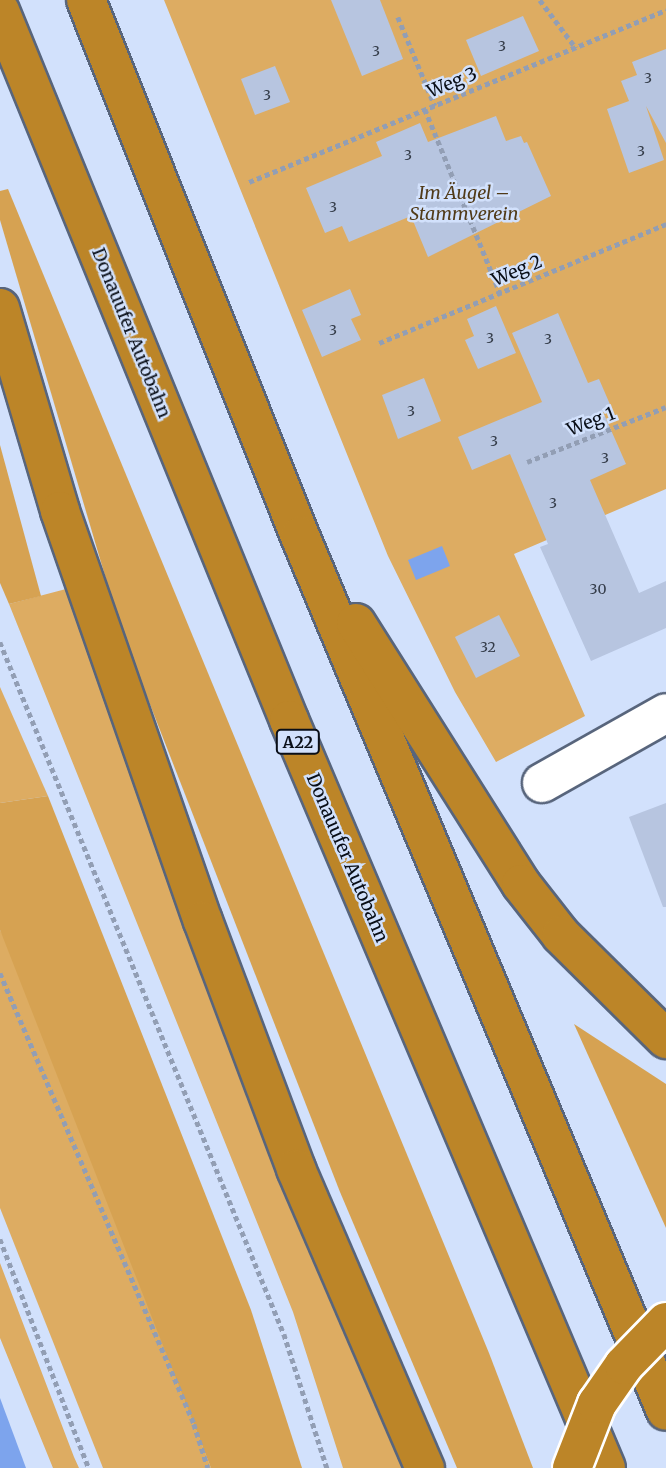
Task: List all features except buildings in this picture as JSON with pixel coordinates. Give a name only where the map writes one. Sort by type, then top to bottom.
[{"type":"highway","points":[[86,0],[300,536],[666,1411]]},
{"type":"highway","name":"Donauufer Autobahn","points":[[0,11],[289,720],[606,1468]]},
{"type":"highway","points":[[0,308],[60,511],[203,921],[296,1169],[425,1468]]},
{"type":"highway","points":[[300,536],[520,884],[561,935],[666,1039]]},
{"type":"highway","points":[[572,1468],[597,1404],[624,1365],[666,1322]]},
{"type":"street","points":[[542,783],[666,713]]},
{"type":"path","points":[[540,0],[576,48]]},
{"type":"path","name":"Weg 3","points":[[249,182],[666,10]]},
{"type":"path","points":[[398,17],[435,106]]},
{"type":"path","points":[[425,109],[500,293]]},
{"type":"path","name":"Weg 2","points":[[379,343],[666,224]]},
{"type":"path","name":"Weg 1","points":[[527,462],[666,407]]},
{"type":"path","points":[[0,642],[284,1334],[327,1468]]},
{"type":"path","points":[[0,974],[194,1424],[208,1468]]},
{"type":"path","points":[[0,1239],[89,1468]]},
{"type":"green space","name":"Im Äugel – Stammverein","points":[[164,0],[666,0],[666,489],[514,554],[585,716],[496,762],[455,692],[388,556]]},
{"type":"green space","points":[[66,589],[215,1008],[299,1223],[407,1468],[343,1468],[293,1312],[9,604]]},
{"type":"green space","points":[[0,687],[48,796],[0,803]]},
{"type":"green space","points":[[0,930],[10,948],[211,1468],[103,1468],[0,1208]]},
{"type":"green space","points":[[0,1263],[79,1468],[53,1468],[0,1338]]},
{"type":"shaded area","points":[[8,189],[489,1353],[533,1468],[457,1468],[340,1192],[121,630],[0,220],[0,191]]},
{"type":"shaded area","points":[[0,445],[41,596],[9,604],[0,583]]},
{"type":"shaded area","points":[[48,796],[251,1310],[302,1468],[211,1468],[0,930],[0,803]]},
{"type":"shaded area","points":[[574,1024],[666,1084],[666,1228]]},
{"type":"water","points":[[442,546],[450,566],[416,580],[408,560]]},
{"type":"water","points":[[0,1398],[26,1468],[0,1468]]}]
